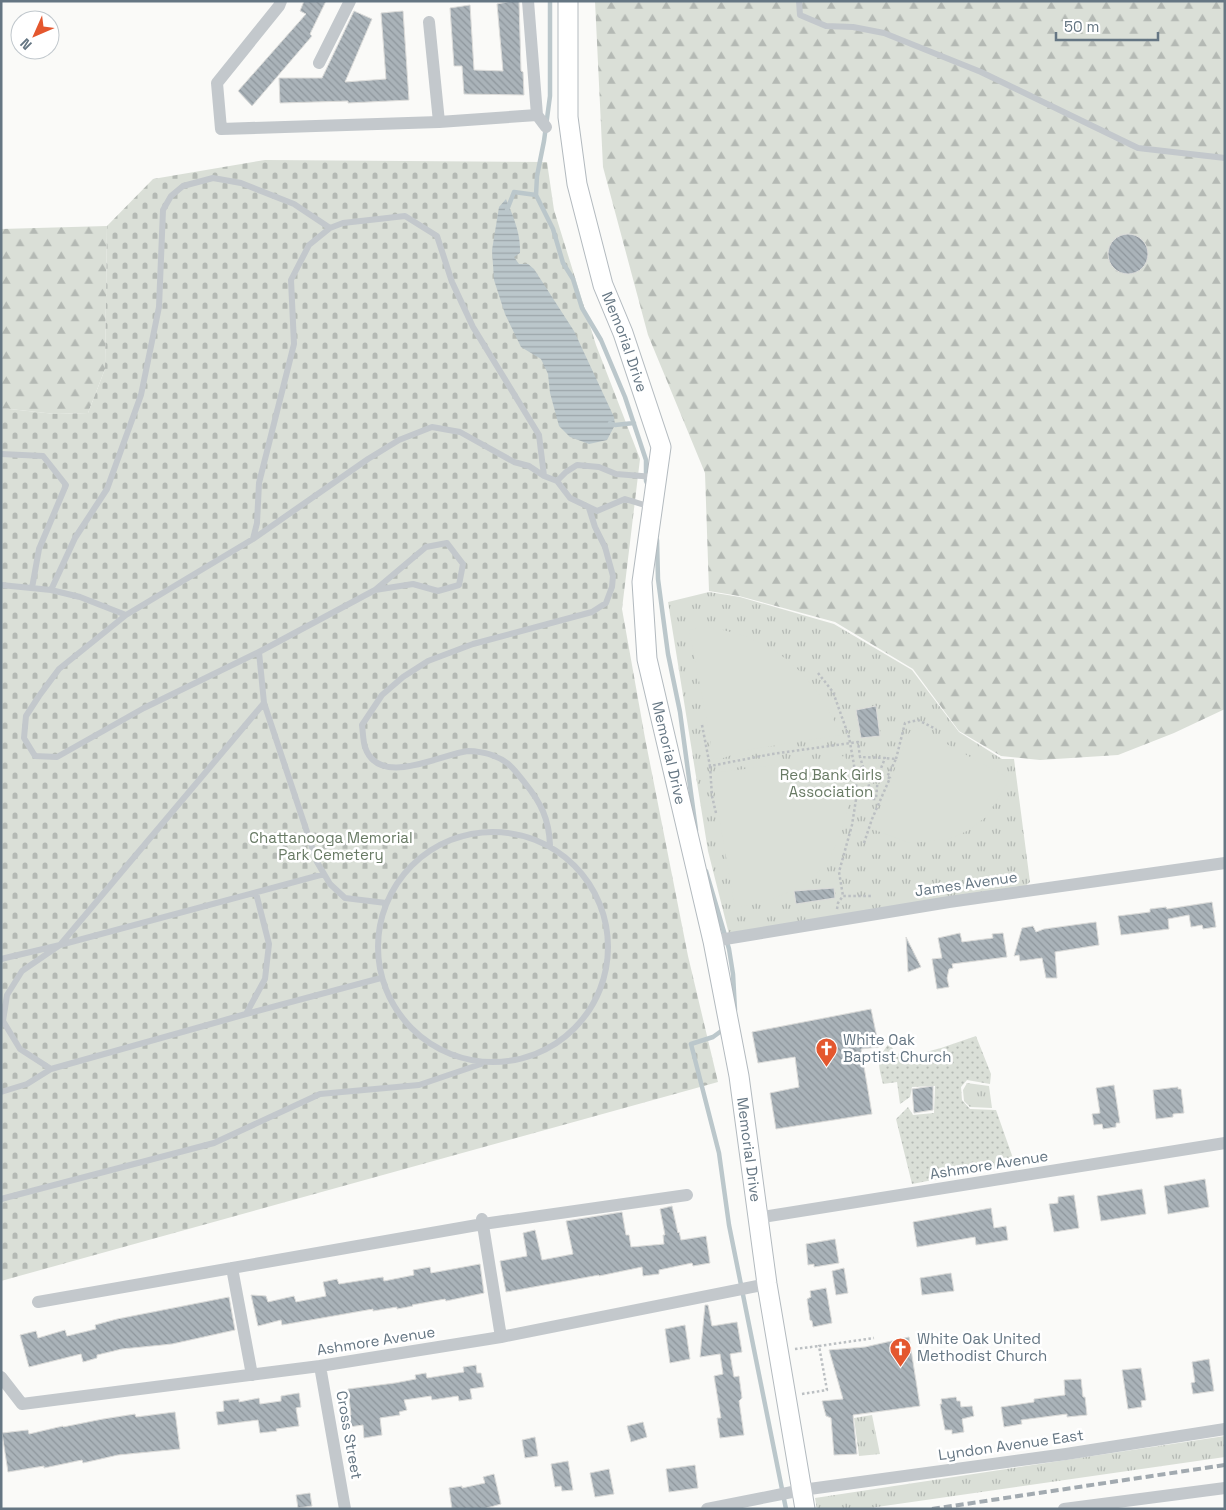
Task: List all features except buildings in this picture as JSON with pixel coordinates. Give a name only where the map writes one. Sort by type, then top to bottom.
[{"type":"street","points":[[281,1],[217,83],[221,129],[439,122],[537,115]]},
{"type":"street","points":[[319,63],[350,1]]},
{"type":"street","points":[[528,1],[537,115],[546,127]]},
{"type":"street","name":"Memorial Drive","points":[[568,1],[568,117],[577,184],[603,285],[623,333],[661,447],[642,582],[647,659],[713,941],[739,1076],[767,1284],[805,1509]]},
{"type":"street","points":[[429,22],[439,122]]},
{"type":"street","name":"James Avenue","points":[[713,941],[949,902],[1225,863]]},
{"type":"street","name":"Ashmore Avenue","points":[[758,1218],[1225,1143]]},
{"type":"street","points":[[38,1302],[483,1222],[687,1195]]},
{"type":"street","points":[[483,1222],[502,1337]]},
{"type":"street","points":[[232,1268],[252,1375]]},
{"type":"street","name":"Ashmore Avenue","points":[[1,1377],[22,1404],[320,1366],[502,1337],[767,1284]]},
{"type":"street","name":"Cross Street","points":[[320,1366],[345,1509]]},
{"type":"street","name":"Lyndon Avenue East","points":[[707,1509],[802,1490],[1066,1454],[1225,1429]]},
{"type":"street","points":[[1064,1509],[1225,1488]]},
{"type":"lane","points":[[800,1],[800,15],[826,26],[853,27],[884,33],[981,72],[1138,148],[1225,158]]},
{"type":"lane","points":[[51,590],[75,538],[107,488],[142,395],[159,307],[163,210],[171,196],[183,186],[213,178],[241,183],[294,204],[330,228]]},
{"type":"lane","points":[[253,539],[257,523],[259,484],[294,344],[291,280],[309,245],[330,228],[343,223],[405,216],[437,236],[452,282],[473,327],[539,435],[544,476]]},
{"type":"lane","points":[[375,590],[414,584],[438,591],[459,585],[463,564],[447,543],[426,547],[375,590],[259,652],[144,708],[58,756],[35,756],[24,738],[26,716],[59,669],[126,615],[253,539],[368,459],[400,440],[432,427],[460,432],[514,462],[529,466],[544,476],[557,481],[570,498],[589,508],[597,510],[625,499],[652,507]]},
{"type":"lane","points":[[1,454],[43,456],[66,485],[38,549],[32,588]]},
{"type":"lane","points":[[557,481],[577,465],[599,467],[616,474],[656,477]]},
{"type":"lane","points":[[550,845],[549,827],[544,813],[510,764],[494,755],[469,751],[414,766],[388,768],[374,761],[365,748],[362,725],[382,695],[403,677],[428,661],[473,644],[592,612],[606,603],[612,587],[613,576],[605,547],[595,528],[589,508]]},
{"type":"lane","points":[[1,585],[51,590],[80,597],[126,615]]},
{"type":"lane","points":[[259,652],[264,703],[318,862],[324,874],[330,884],[345,898],[386,902]]},
{"type":"lane","points":[[51,1069],[20,1049],[2,1021],[7,995],[22,971],[60,945],[264,703]]},
{"type":"lane","points":[[1,1199],[214,1143],[320,1094],[419,1085],[482,1063],[526,1059],[566,1038],[595,1004],[608,961],[605,916],[585,876],[550,845],[514,833],[475,832],[437,845],[406,869],[386,902],[377,943],[381,978],[398,1014],[421,1038],[450,1055],[482,1063]]},
{"type":"lane","points":[[1,959],[324,874]]},
{"type":"lane","points":[[246,1014],[265,978],[269,944],[256,892]]},
{"type":"lane","points":[[1,1092],[27,1084],[51,1069],[381,978]]},
{"type":"path","points":[[818,674],[833,692],[850,743],[858,793],[839,872],[843,896],[838,903],[837,920]]},
{"type":"path","points":[[864,843],[890,778],[887,777],[896,759],[905,722],[918,720],[936,730]]},
{"type":"path","points":[[702,725],[716,813]]},
{"type":"path","points":[[710,766],[772,754],[858,742],[860,757],[873,799],[876,799],[878,776],[885,758]]},
{"type":"path","points":[[860,757],[896,759]]},
{"type":"path","points":[[843,896],[873,896]]},
{"type":"path","points":[[795,1349],[874,1338]]},
{"type":"path","points":[[802,1394],[827,1390],[819,1346]]},
{"type":"green space","points":[[595,1],[1225,1],[1225,709],[1174,733],[1118,755],[1040,760],[1001,756],[959,731],[913,669],[835,622],[739,596],[709,591],[705,473],[648,335],[603,167]]},
{"type":"green space","name":"Chattanooga Memorial Park Cemetery","points":[[265,160],[547,162],[554,210],[596,345],[640,459],[622,609],[645,738],[688,956],[718,1082],[1,1281],[1,408],[55,414],[88,413],[105,369],[107,226],[153,179]]},
{"type":"green space","points":[[107,226],[105,369],[88,413],[55,414],[1,408],[1,229]]},
{"type":"green space","name":"Red Bank Girls Association","points":[[709,592],[740,597],[834,624],[912,670],[959,732],[1002,759],[1014,759],[1030,882],[1023,888],[729,934],[708,851],[668,602]]},
{"type":"green space","points":[[700,627],[715,628],[759,642],[790,662],[814,687],[841,735],[747,750],[720,759],[712,758],[709,749],[711,741],[689,630]]},
{"type":"green space","points":[[914,726],[1010,779],[986,817],[967,831],[949,839],[910,843],[872,829],[908,735]]},
{"type":"green space","points":[[845,756],[849,770],[849,798],[842,830],[828,861],[813,877],[795,889],[765,901],[735,908],[713,782],[721,772]]},
{"type":"green space","points":[[976,1036],[991,1074],[990,1084],[967,1080],[961,1087],[962,1100],[970,1109],[996,1110],[1015,1164],[912,1184],[896,1119],[908,1107],[913,1115],[934,1113],[935,1086],[912,1087],[910,1097],[900,1104],[897,1082],[883,1084],[879,1066],[880,1057],[890,1042],[894,1052],[907,1057]]},
{"type":"green space","points":[[967,1083],[989,1086],[992,1108],[970,1107],[964,1101],[963,1090]]},
{"type":"green space","points":[[872,1415],[880,1454],[859,1456],[854,1418]]},
{"type":"green space","points":[[1225,1436],[1225,1457],[863,1509],[817,1509],[815,1498]]},
{"type":"shaded area","points":[[506,199],[519,239],[520,253],[514,257],[519,264],[528,264],[534,269],[574,331],[614,417],[615,425],[607,440],[589,444],[570,437],[559,426],[550,393],[548,374],[541,359],[521,347],[505,314],[494,280],[492,250],[499,207]]},
{"type":"waterway","points":[[550,1],[550,96],[537,176],[536,195],[553,229],[563,263],[573,279],[582,308],[601,340],[625,397],[646,460],[646,481],[649,487]]},
{"type":"waterway","points":[[507,210],[514,192],[536,195]]},
{"type":"waterway","points":[[610,423],[615,425],[634,423]]},
{"type":"waterway","points":[[657,540],[658,579],[668,654],[680,712],[696,830]]},
{"type":"waterway","points":[[706,871],[729,949],[733,974],[735,1010]]},
{"type":"waterway","points":[[724,1029],[713,1037],[691,1044],[719,1153],[729,1225],[786,1509]]},
{"type":"railway","points":[[932,1509],[1225,1465]]},
{"type":"place","name":"White Oak Baptist Church","points":[[827,1068]]},
{"type":"place","name":"White Oak United Methodist Church","points":[[901,1367]]}]
